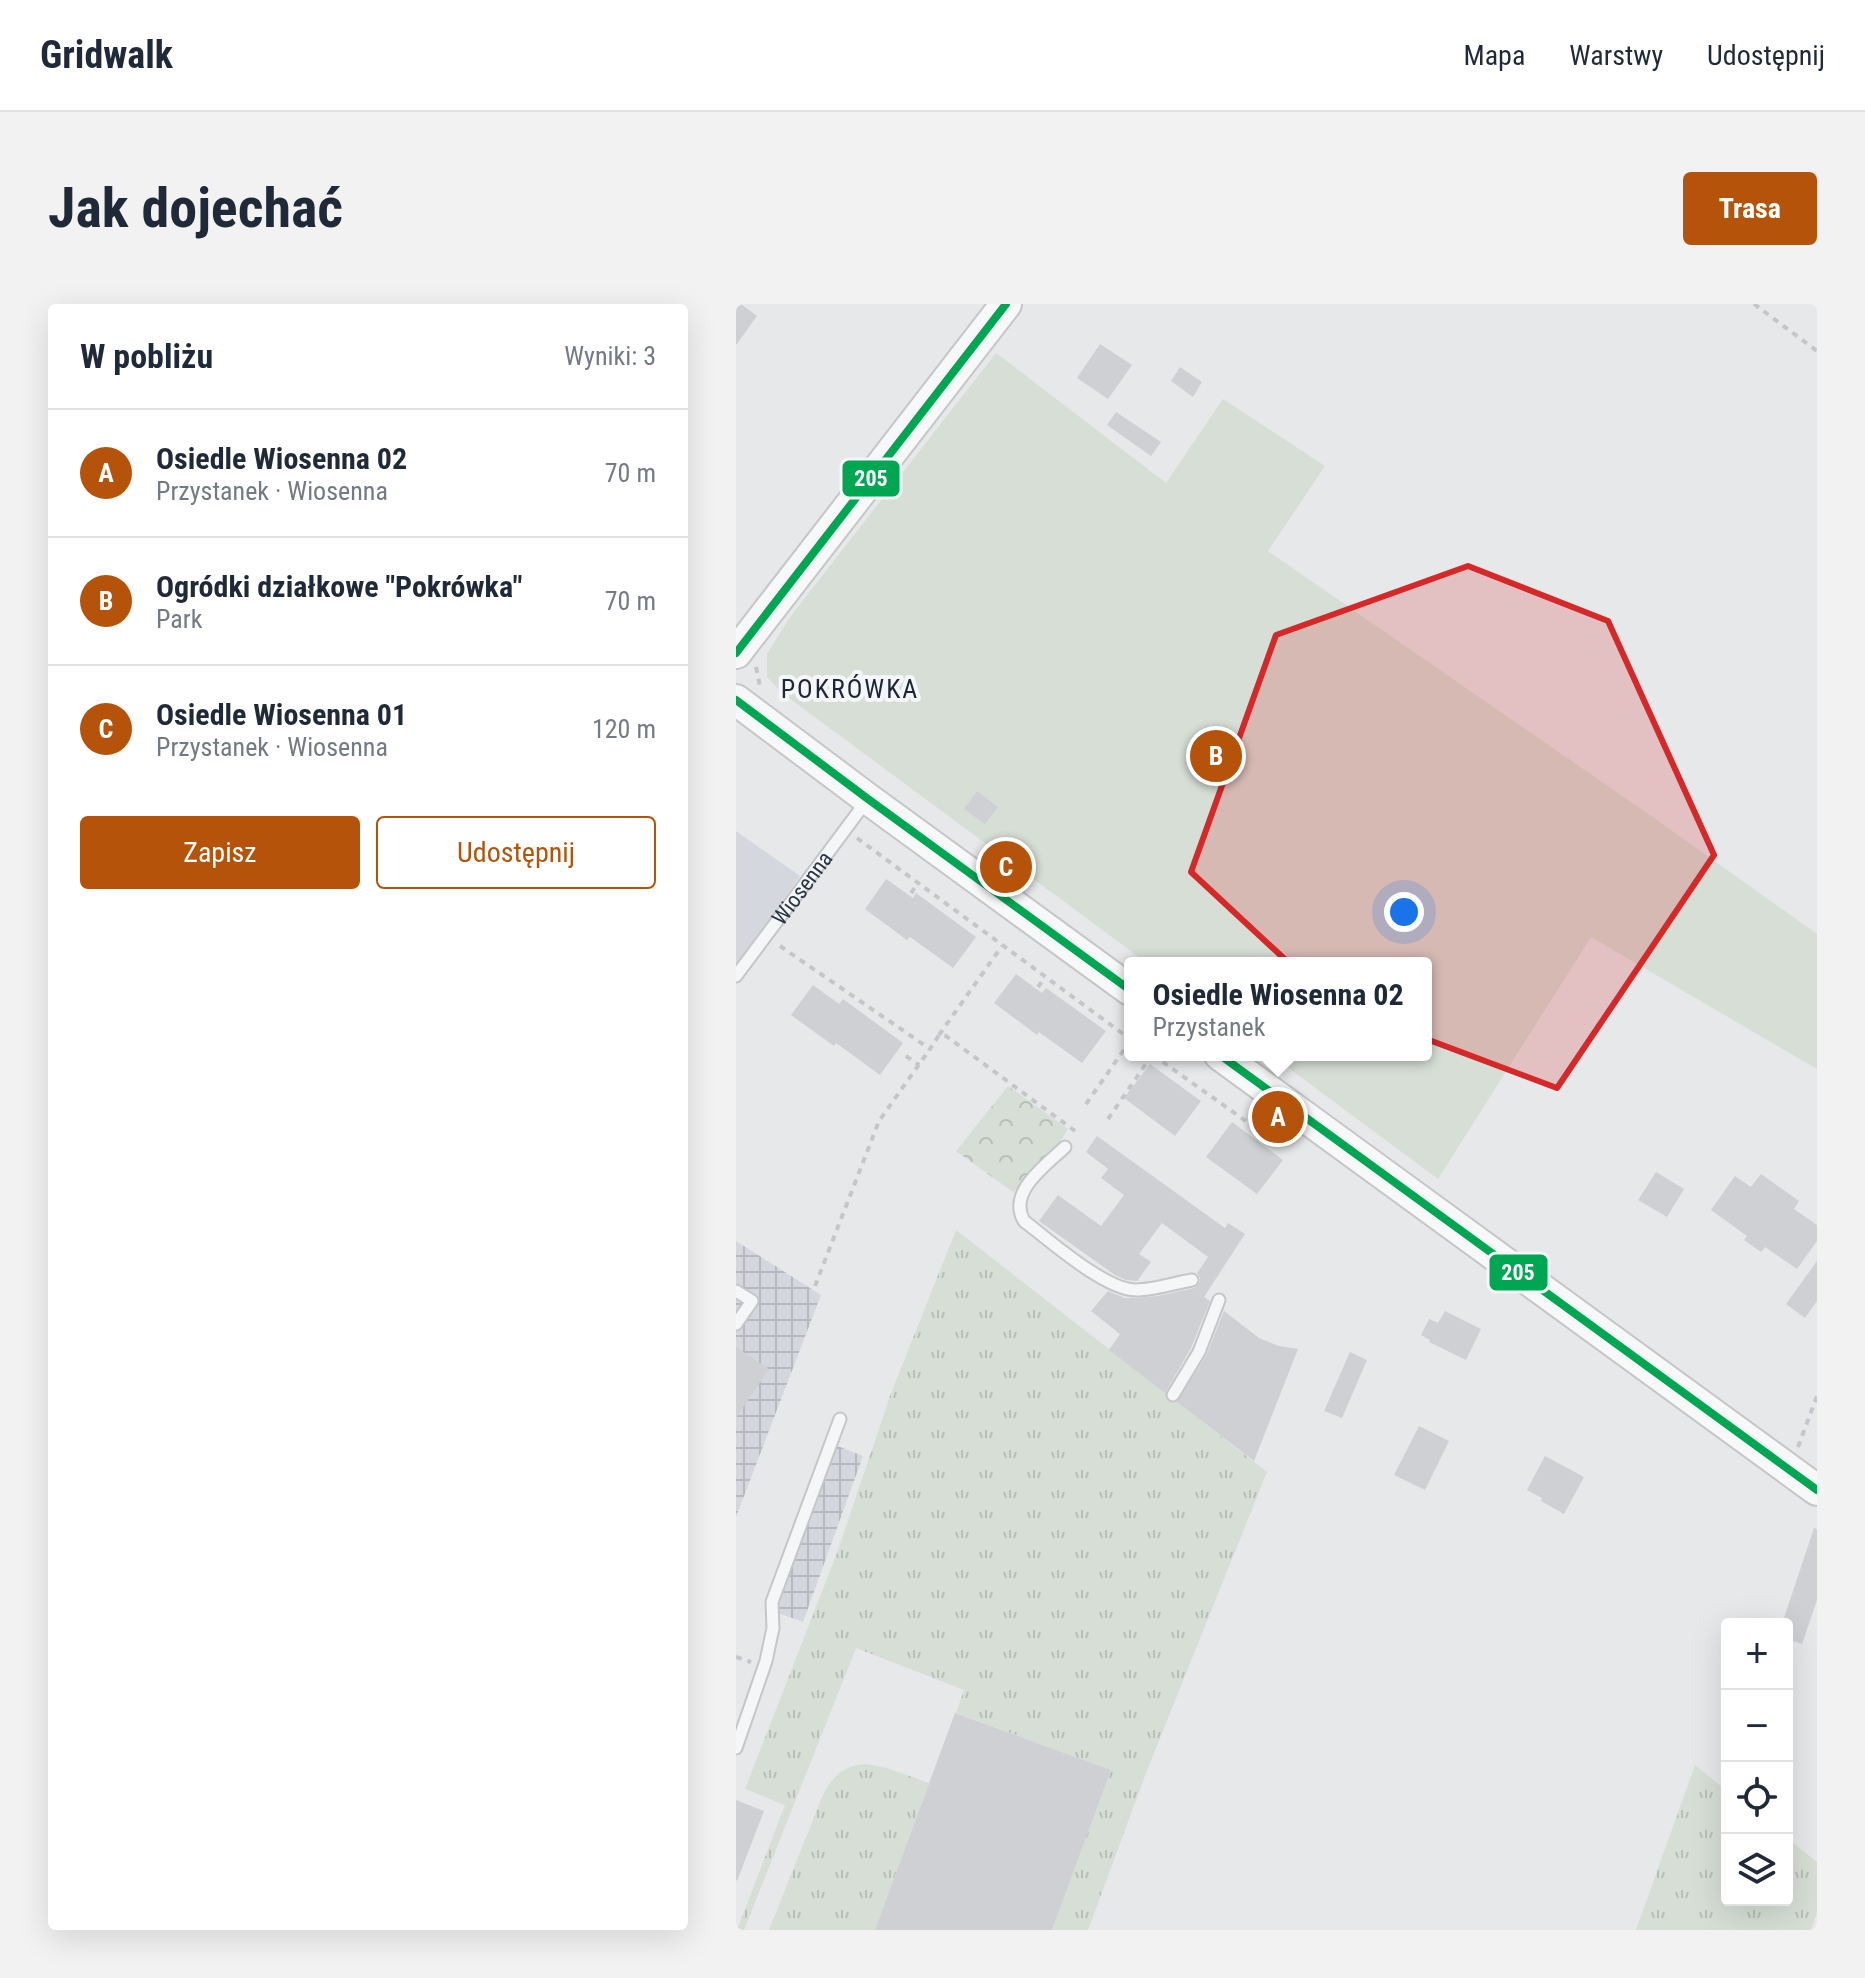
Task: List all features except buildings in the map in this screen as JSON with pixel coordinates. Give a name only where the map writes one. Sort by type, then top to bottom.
[{"type":"street","points":[[746,654],[1006,304]]},
{"type":"street","points":[[750,697],[868,799],[1124,986]]},
{"type":"street","points":[[1228,1061],[1817,1490]]},
{"type":"lane","name":"Wiosenna","points":[[736,976],[868,799]]},
{"type":"lane","points":[[1065,1147],[1031,1179],[1022,1193],[1019,1205],[1024,1221],[1088,1269],[1122,1288],[1135,1290],[1192,1280]]},
{"type":"lane","points":[[736,1291],[752,1301],[736,1324]]},
{"type":"lane","points":[[1173,1395],[1199,1352],[1219,1300]]},
{"type":"lane","points":[[736,1748],[766,1661],[773,1628],[772,1602],[840,1419]]},
{"type":"path","points":[[1754,304],[1817,351]]},
{"type":"path","points":[[746,654],[758,680],[750,697]]},
{"type":"path","points":[[852,834],[1124,1036]]},
{"type":"path","points":[[911,893],[918,883]]},
{"type":"path","points":[[935,896],[941,888]]},
{"type":"path","points":[[774,941],[930,1049]]},
{"type":"path","points":[[815,1286],[879,1121],[1003,945]]},
{"type":"path","points":[[1038,987],[1045,977]]},
{"type":"path","points":[[1062,989],[1068,980]]},
{"type":"path","points":[[939,1035],[946,1036],[1075,1131]]},
{"type":"path","points":[[1086,1104],[1124,1049]]},
{"type":"path","points":[[906,1056],[919,1065]]},
{"type":"path","points":[[1108,1119],[1148,1061]]},
{"type":"path","points":[[1161,1061],[1264,1134],[1260,1140]]},
{"type":"path","points":[[1789,1470],[1817,1396]]},
{"type":"highlighted area","points":[[1468,566],[1608,621],[1714,855],[1557,1088],[1333,1004],[1191,872],[1276,635]]},
{"type":"shaded area","points":[[736,831],[800,876],[736,965]]},
{"type":"shaded area","points":[[736,1241],[821,1295],[736,1517]]},
{"type":"shaded area","points":[[835,1445],[863,1456],[803,1622],[775,1612]]},
{"type":"green space","points":[[996,353],[1166,483],[1223,399],[1325,466],[1268,551],[1817,934],[1817,1069],[1591,937],[1438,1179],[1279,1061],[1432,1061],[1432,957],[1139,957],[781,692],[767,677],[767,654],[790,617]]},
{"type":"green space","points":[[1008,1086],[1068,1129],[1051,1154],[1013,1192],[956,1151]]},
{"type":"green space","points":[[956,1230],[1267,1472],[1146,1773],[1088,1930],[1052,1930],[1111,1770],[956,1713],[964,1690],[856,1648],[744,1930],[737,1930],[785,1805],[745,1789],[837,1553],[890,1396]]},
{"type":"green space","points":[[866,1764],[929,1783],[875,1930],[769,1930],[823,1795],[845,1770]]},
{"type":"green space","points":[[1695,1765],[1721,1786],[1721,1906],[1793,1906],[1793,1843],[1817,1862],[1817,1912],[1811,1930],[1636,1930]]},
{"type":"transit line","name":"205","points":[[736,653],[1006,304]]},
{"type":"transit line","name":"205","points":[[736,700],[1124,986]]},
{"type":"transit line","name":"205","points":[[1228,1061],[1817,1490]]},
{"type":"place","name":"Ogródki działkowe \"Pokrówka\"","points":[[1216,756]]},
{"type":"place","name":"Osiedle Wiosenna 01","points":[[1006,867]]},
{"type":"place","name":"Osiedle Wiosenna 02","points":[[1278,1117]]},
{"type":"district","name":"POKRÓWKA","points":[[850,689]]}]
